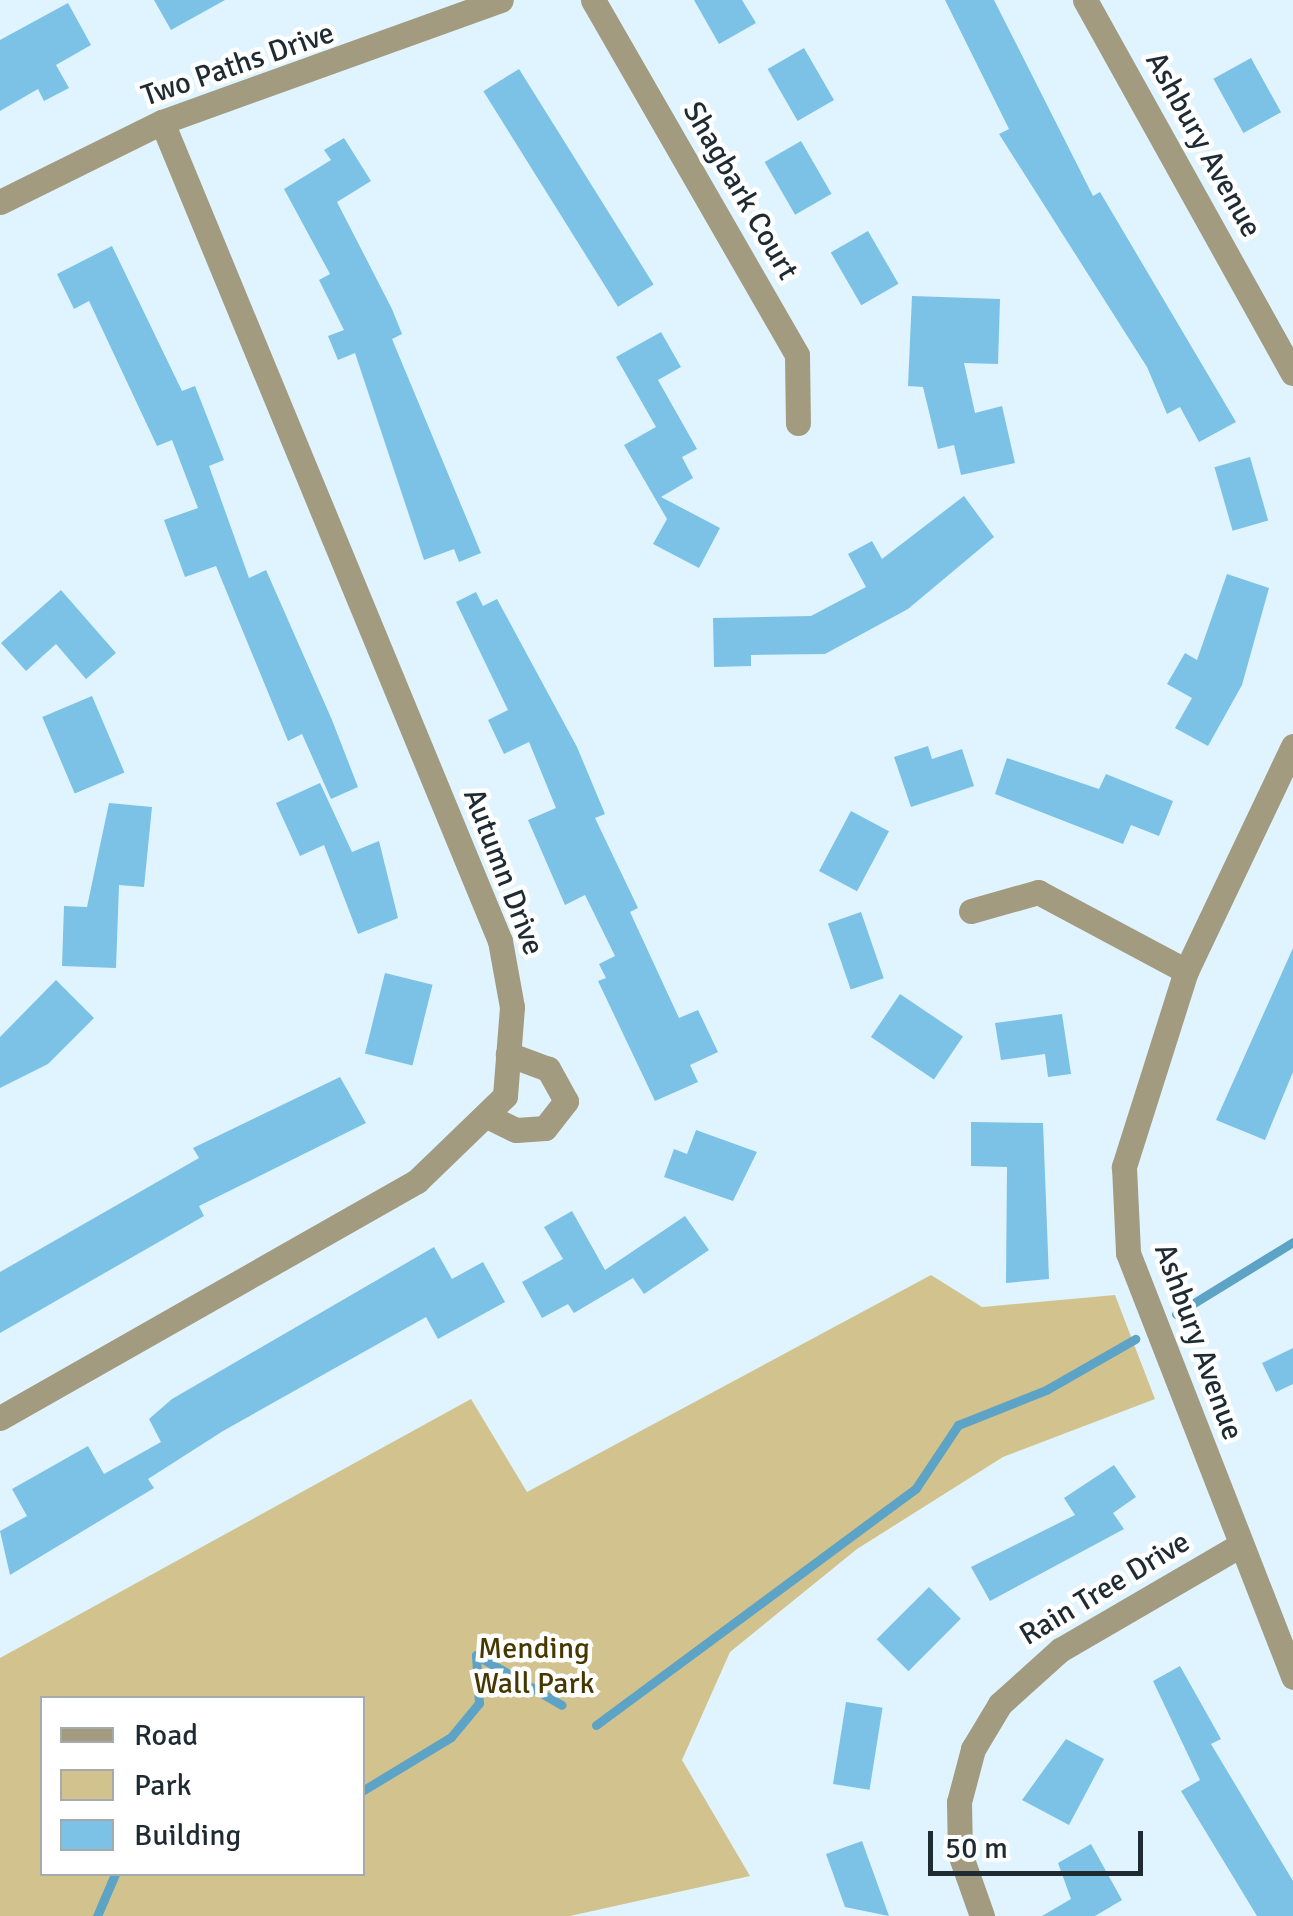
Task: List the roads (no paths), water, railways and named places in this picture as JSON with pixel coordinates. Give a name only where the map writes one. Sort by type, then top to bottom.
[{"type":"street","name":"Two Paths Drive","points":[[0,202],[162,122],[502,0]]},
{"type":"street","name":"Shagbark Court","points":[[593,0],[796,355],[798,423]]},
{"type":"street","name":"Ashbury Avenue","points":[[1085,0],[1285,342],[1293,373]]},
{"type":"street","name":"Autumn Drive","points":[[0,1418],[417,1181],[505,1096],[510,984],[500,941],[162,122]]},
{"type":"street","name":"Ashbury Avenue","points":[[1293,746],[1186,971],[1124,1168],[1128,1253],[1293,1677]]},
{"type":"street","points":[[971,911],[1038,892],[1186,971]]},
{"type":"street","points":[[486,1116],[516,1130],[545,1128],[566,1101],[548,1068],[508,1054]]},
{"type":"street","name":"Rain Tree Drive","points":[[982,1916],[960,1854],[959,1802],[973,1749],[1000,1704],[1060,1650],[1239,1546]]},
{"type":"waterway","points":[[1176,1314],[1293,1242]]},
{"type":"waterway","points":[[596,1725],[916,1488],[958,1425],[1046,1390],[1135,1339]]},
{"type":"waterway","points":[[365,1789],[451,1737],[479,1703],[476,1655],[562,1705]]},
{"type":"waterway","points":[[97,1916],[114,1876]]},
{"type":"park label","name":"Mending Wall Park","points":[[534,1666]]}]
